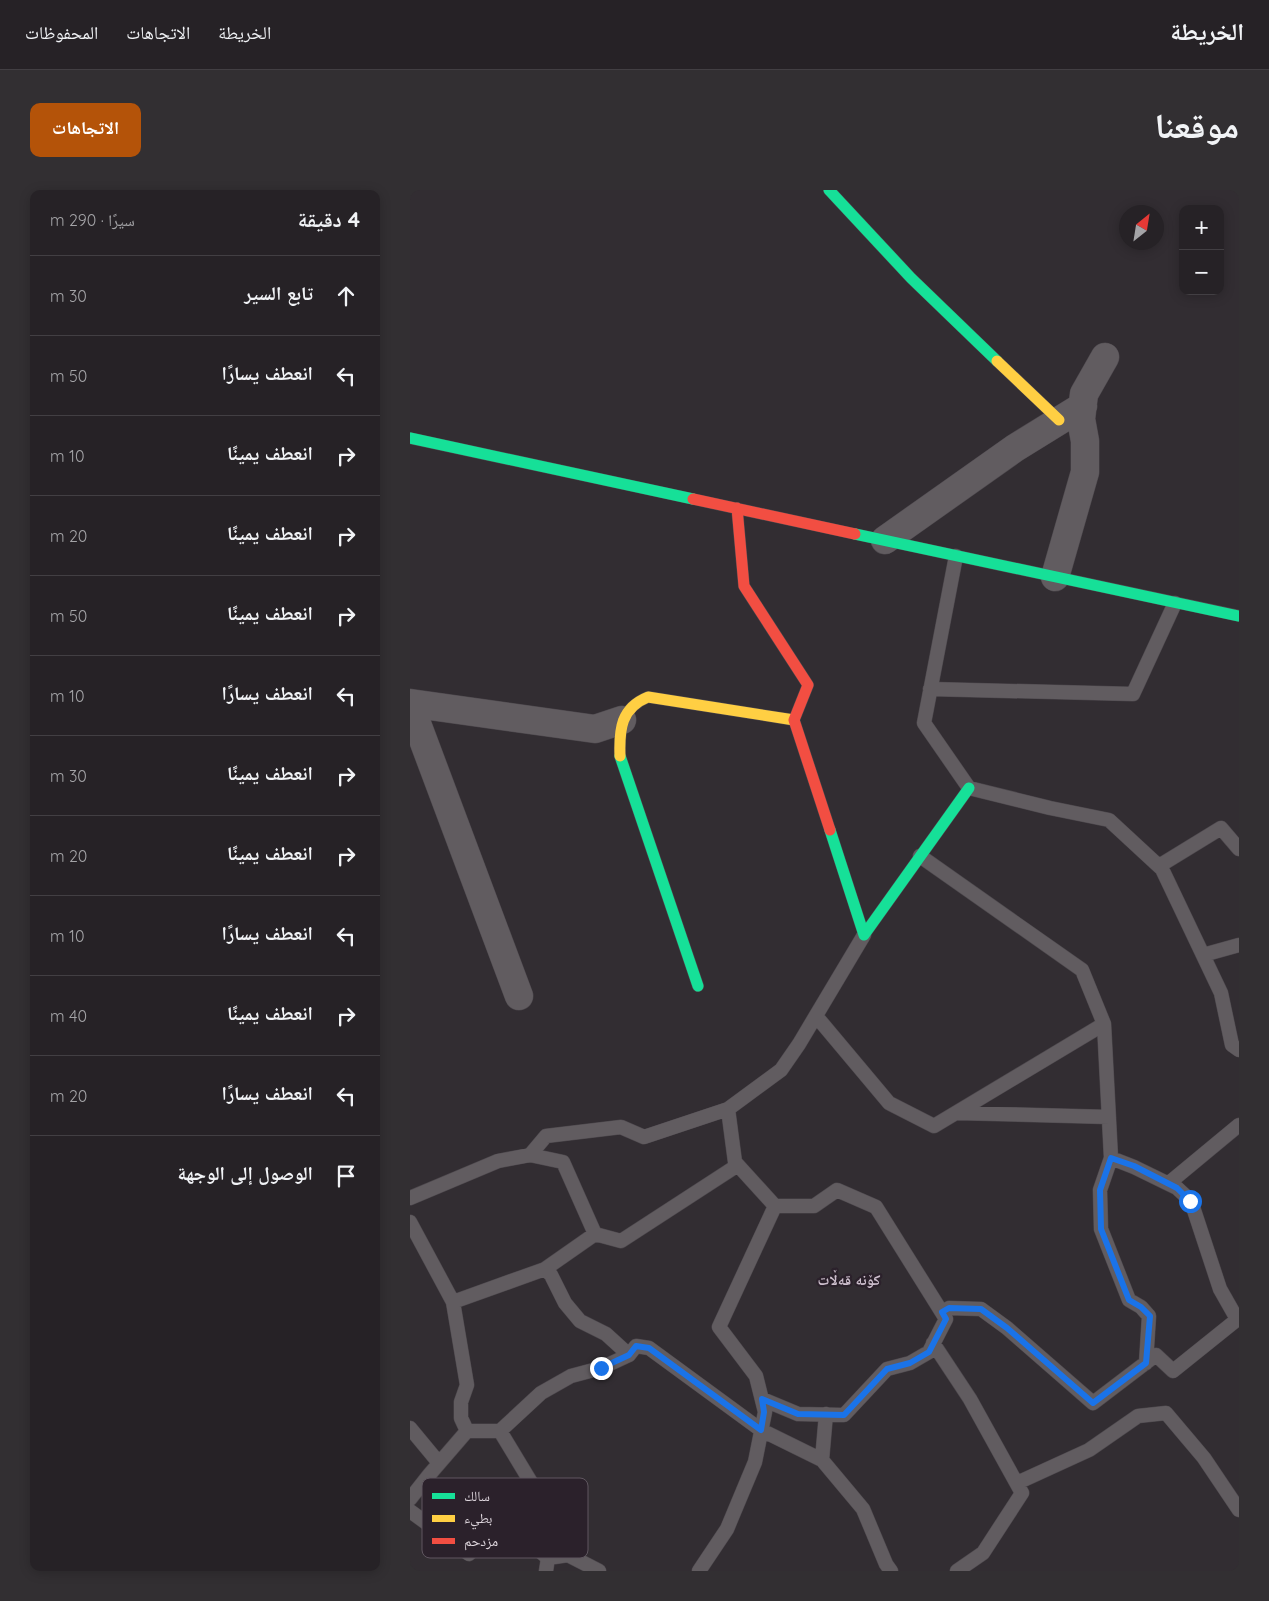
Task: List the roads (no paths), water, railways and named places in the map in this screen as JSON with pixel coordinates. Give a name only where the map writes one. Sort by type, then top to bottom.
[{"type":"street","points":[[829,190],[911,278],[1059,420]]},
{"type":"street","points":[[1055,577],[1085,472],[1085,441],[1081,419],[1084,394],[1105,357]]},
{"type":"street","points":[[885,540],[1015,448],[1083,406]]},
{"type":"street","points":[[410,438],[1239,616]]},
{"type":"street","points":[[737,508],[744,586],[808,685],[794,720],[864,935]]},
{"type":"street","points":[[698,986],[620,756],[619,735],[622,720],[633,705],[640,699],[648,697],[794,720]]},
{"type":"street","points":[[519,996],[410,704],[595,729],[622,720]]},
{"type":"street","points":[[864,935],[969,788]]},
{"type":"lane","points":[[956,556],[924,723],[969,788],[1109,820],[1162,869],[1221,993],[1232,1045],[1239,1050]]},
{"type":"lane","points":[[930,689],[1133,694],[1176,603]]},
{"type":"lane","points":[[1158,866],[1221,828],[1239,848]]},
{"type":"lane","points":[[920,856],[1082,970],[1104,1024],[1111,1158],[1100,1190],[1101,1229],[1129,1300],[1141,1307],[1150,1316],[1146,1363]]},
{"type":"lane","points":[[530,1155],[546,1136],[621,1127],[644,1137],[728,1109],[781,1070],[816,1016],[864,935]]},
{"type":"lane","points":[[1203,955],[1239,944]]},
{"type":"lane","points":[[816,1016],[889,1103],[934,1126],[1104,1024]]},
{"type":"lane","points":[[728,1109],[735,1162],[775,1206],[814,1206],[837,1190],[876,1207],[946,1319],[929,1352],[910,1363],[887,1369],[844,1415],[798,1414],[762,1399]]},
{"type":"lane","points":[[956,1113],[1109,1117]]},
{"type":"lane","points":[[1169,1183],[1239,1125]]},
{"type":"lane","points":[[410,1198],[498,1161],[530,1155],[563,1162],[595,1234],[621,1242],[738,1165]]},
{"type":"lane","points":[[942,1312],[949,1308],[981,1309],[1007,1328],[1093,1403],[1156,1355],[1173,1371],[1238,1319],[1220,1289],[1190,1201],[1169,1183],[1134,1166],[1111,1158]]},
{"type":"lane","points":[[699,1571],[726,1529],[755,1462],[764,1412],[756,1376],[719,1327],[775,1206]]},
{"type":"lane","points":[[410,1222],[453,1302],[467,1385],[461,1402],[461,1418],[467,1431]]},
{"type":"lane","points":[[453,1302],[545,1269],[595,1234]]},
{"type":"lane","points":[[545,1269],[551,1275],[565,1303],[580,1321],[606,1334],[629,1355]]},
{"type":"lane","points":[[933,1343],[970,1399],[1022,1493],[982,1553],[957,1571]]},
{"type":"lane","points":[[427,1478],[467,1431],[500,1431],[540,1392],[571,1376],[601,1368],[629,1355],[636,1346],[649,1348],[761,1430],[822,1460],[863,1508],[886,1564],[891,1571]]},
{"type":"lane","points":[[1017,1483],[1089,1450],[1138,1416],[1166,1413],[1204,1458],[1239,1510]]},
{"type":"lane","points":[[822,1460],[826,1414]]},
{"type":"lane","points":[[410,1428],[439,1463]]},
{"type":"lane","points":[[500,1431],[528,1478]]},
{"type":"lane","points":[[410,1499],[422,1484]]},
{"type":"lane","points":[[410,1511],[422,1520]]},
{"type":"lane","points":[[547,1564],[561,1558]]},
{"type":"lane","points":[[574,1558],[599,1571]]},
{"type":"district","name":"کۆنە قەڵات","points":[[849,1280]]}]
